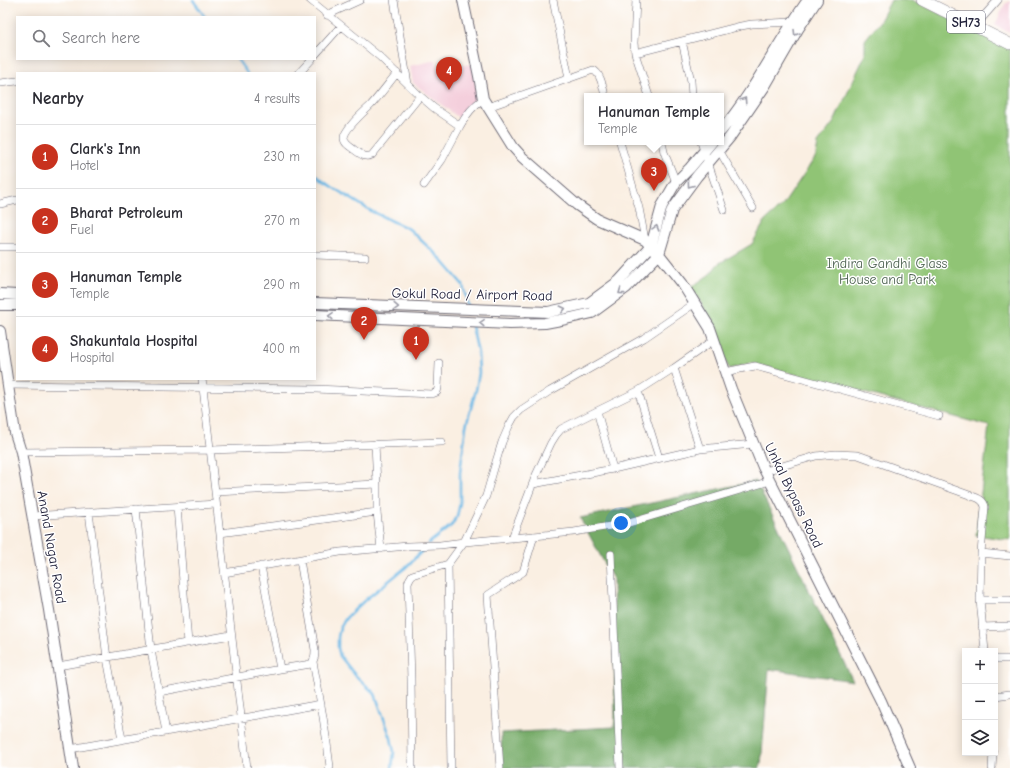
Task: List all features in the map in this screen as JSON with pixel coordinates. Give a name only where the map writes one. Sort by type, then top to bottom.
[{"type":"main road","points":[[463,0],[485,103],[513,147],[522,157],[577,205],[597,219],[648,243]]},
{"type":"main road","points":[[724,127],[757,81],[792,22],[808,0]]},
{"type":"main road","name":"Gokul Road / Airport Road","points":[[724,141],[730,137],[765,86],[798,29],[817,0]]},
{"type":"main road","name":"SH73","points":[[922,0],[1010,44]]},
{"type":"main road","name":"Gokul Road / Airport Road","points":[[316,303],[511,311],[548,317],[589,303],[619,281],[648,243],[662,206],[676,182],[690,168],[703,146],[715,146],[708,162],[672,210],[659,254],[626,288],[592,313],[548,317],[510,324],[316,315]]},
{"type":"main road","name":"Unkal Bypass Road","points":[[648,243],[659,254],[682,283],[710,328],[725,372],[765,471],[881,701],[910,768]]},
{"type":"main road","points":[[0,294],[16,295]]},
{"type":"main road","points":[[0,305],[16,305]]},
{"type":"main road","name":"Anand Nagar Road","points":[[0,332],[15,433],[21,452],[58,666],[73,768]]},
{"type":"street","points":[[310,0],[380,57],[434,108],[460,126]]},
{"type":"street","points":[[327,15],[360,0]]},
{"type":"street","points":[[394,0],[408,84]]},
{"type":"street","points":[[553,0],[569,78]]},
{"type":"street","points":[[975,26],[998,0]]},
{"type":"street","points":[[638,1],[633,35],[635,52],[648,93]]},
{"type":"street","points":[[635,52],[741,26],[792,22]]},
{"type":"street","points":[[316,55],[341,26]]},
{"type":"street","points":[[682,41],[691,81],[692,93]]},
{"type":"street","points":[[300,72],[311,60]]},
{"type":"street","points":[[424,185],[442,160],[466,115],[474,107],[593,70],[599,75],[604,93]]},
{"type":"street","points":[[397,74],[345,133],[343,139],[346,144],[364,156],[368,157],[372,155],[420,96]]},
{"type":"street","points":[[0,83],[16,82]]},
{"type":"street","points":[[621,145],[648,243]]},
{"type":"street","points":[[663,145],[676,182]]},
{"type":"street","points":[[703,146],[724,210]]},
{"type":"street","points":[[715,146],[753,208]]},
{"type":"street","points":[[0,204],[16,200]]},
{"type":"street","points":[[0,246],[16,246]]},
{"type":"street","points":[[316,256],[365,257]]},
{"type":"street","points":[[451,768],[448,564],[464,542],[486,496],[502,442],[509,426],[521,410],[644,338],[695,303]]},
{"type":"street","points":[[512,538],[550,443],[561,429],[638,391],[714,340]]},
{"type":"street","points":[[8,385],[315,389],[432,394],[437,392],[438,388],[439,363]]},
{"type":"street","points":[[725,372],[755,366],[939,416]]},
{"type":"street","points":[[674,368],[700,449]]},
{"type":"street","points":[[202,380],[247,768]]},
{"type":"street","points":[[638,391],[659,458]]},
{"type":"street","points":[[596,411],[613,469]]},
{"type":"street","points":[[21,452],[210,450],[442,442]]},
{"type":"street","points":[[375,444],[377,512],[381,549]]},
{"type":"street","points":[[533,484],[613,469],[700,449],[753,444]]},
{"type":"street","points":[[765,471],[816,456],[836,454],[858,455],[972,496],[982,501],[984,503],[980,600],[985,648]]},
{"type":"street","points":[[224,573],[340,552],[574,532],[629,523],[770,481]]},
{"type":"street","points":[[215,492],[377,484]]},
{"type":"street","points":[[32,516],[216,504]]},
{"type":"street","points":[[177,507],[188,643]]},
{"type":"street","points":[[136,510],[152,650],[166,732]]},
{"type":"street","points":[[89,512],[107,658],[122,739]]},
{"type":"street","points":[[220,534],[377,512]]},
{"type":"street","points":[[500,768],[488,595],[523,572],[534,536]]},
{"type":"street","points":[[981,553],[1010,556]]},
{"type":"street","points":[[611,554],[620,768]]},
{"type":"street","points":[[300,560],[315,650],[315,658],[313,662],[321,704],[329,768]]},
{"type":"street","points":[[412,768],[409,580],[414,574],[448,564]]},
{"type":"street","points":[[261,566],[280,669]]},
{"type":"street","points":[[980,600],[1010,600]]},
{"type":"street","points":[[982,627],[1010,626]]},
{"type":"street","points":[[58,666],[231,636]]},
{"type":"street","points":[[998,659],[1010,659]]},
{"type":"street","points":[[159,692],[308,665],[313,662]]},
{"type":"street","points":[[998,696],[1010,694]]},
{"type":"street","points":[[70,748],[321,704]]},
{"type":"street","points":[[992,768],[993,756]]},
{"type":"shaded area","points":[[1010,1],[1010,33],[995,25],[1005,4]]},
{"type":"shaded area","points":[[436,60],[437,68],[474,64],[477,97],[459,118],[413,83],[410,66]]},
{"type":"green space","name":"Indira Gandhi Glass House and Park","points":[[891,0],[912,0],[1010,48],[1010,540],[976,535],[989,426],[752,363],[729,369],[701,303],[690,288],[710,274],[718,264],[752,244],[765,221],[783,205],[816,156],[818,143],[834,122],[865,55],[865,40],[880,21]]},
{"type":"green space","points":[[756,481],[853,681],[769,669],[761,765],[759,768],[502,768],[501,733],[614,727],[613,579],[580,518]]},
{"type":"waterway","points":[[193,0],[204,16]]},
{"type":"waterway","points":[[238,60],[246,72]]},
{"type":"waterway","points":[[316,175],[324,182],[371,211],[409,229],[439,257],[463,285],[468,307]]},
{"type":"waterway","points":[[429,543],[452,525],[457,516],[460,503],[460,473],[466,426],[479,373],[478,353],[472,326]]},
{"type":"waterway","points":[[392,768],[394,752],[391,738],[375,694],[355,675],[340,656],[338,637],[340,628],[346,618],[365,600],[405,568],[426,547]]},
{"type":"place","name":"Shakuntala Hospital","points":[[449,90]]},
{"type":"place","name":"Hanuman Temple","points":[[654,191]]},
{"type":"place","name":"Bharat Petroleum","points":[[364,340]]},
{"type":"place","name":"Clark's Inn","points":[[416,360]]}]
